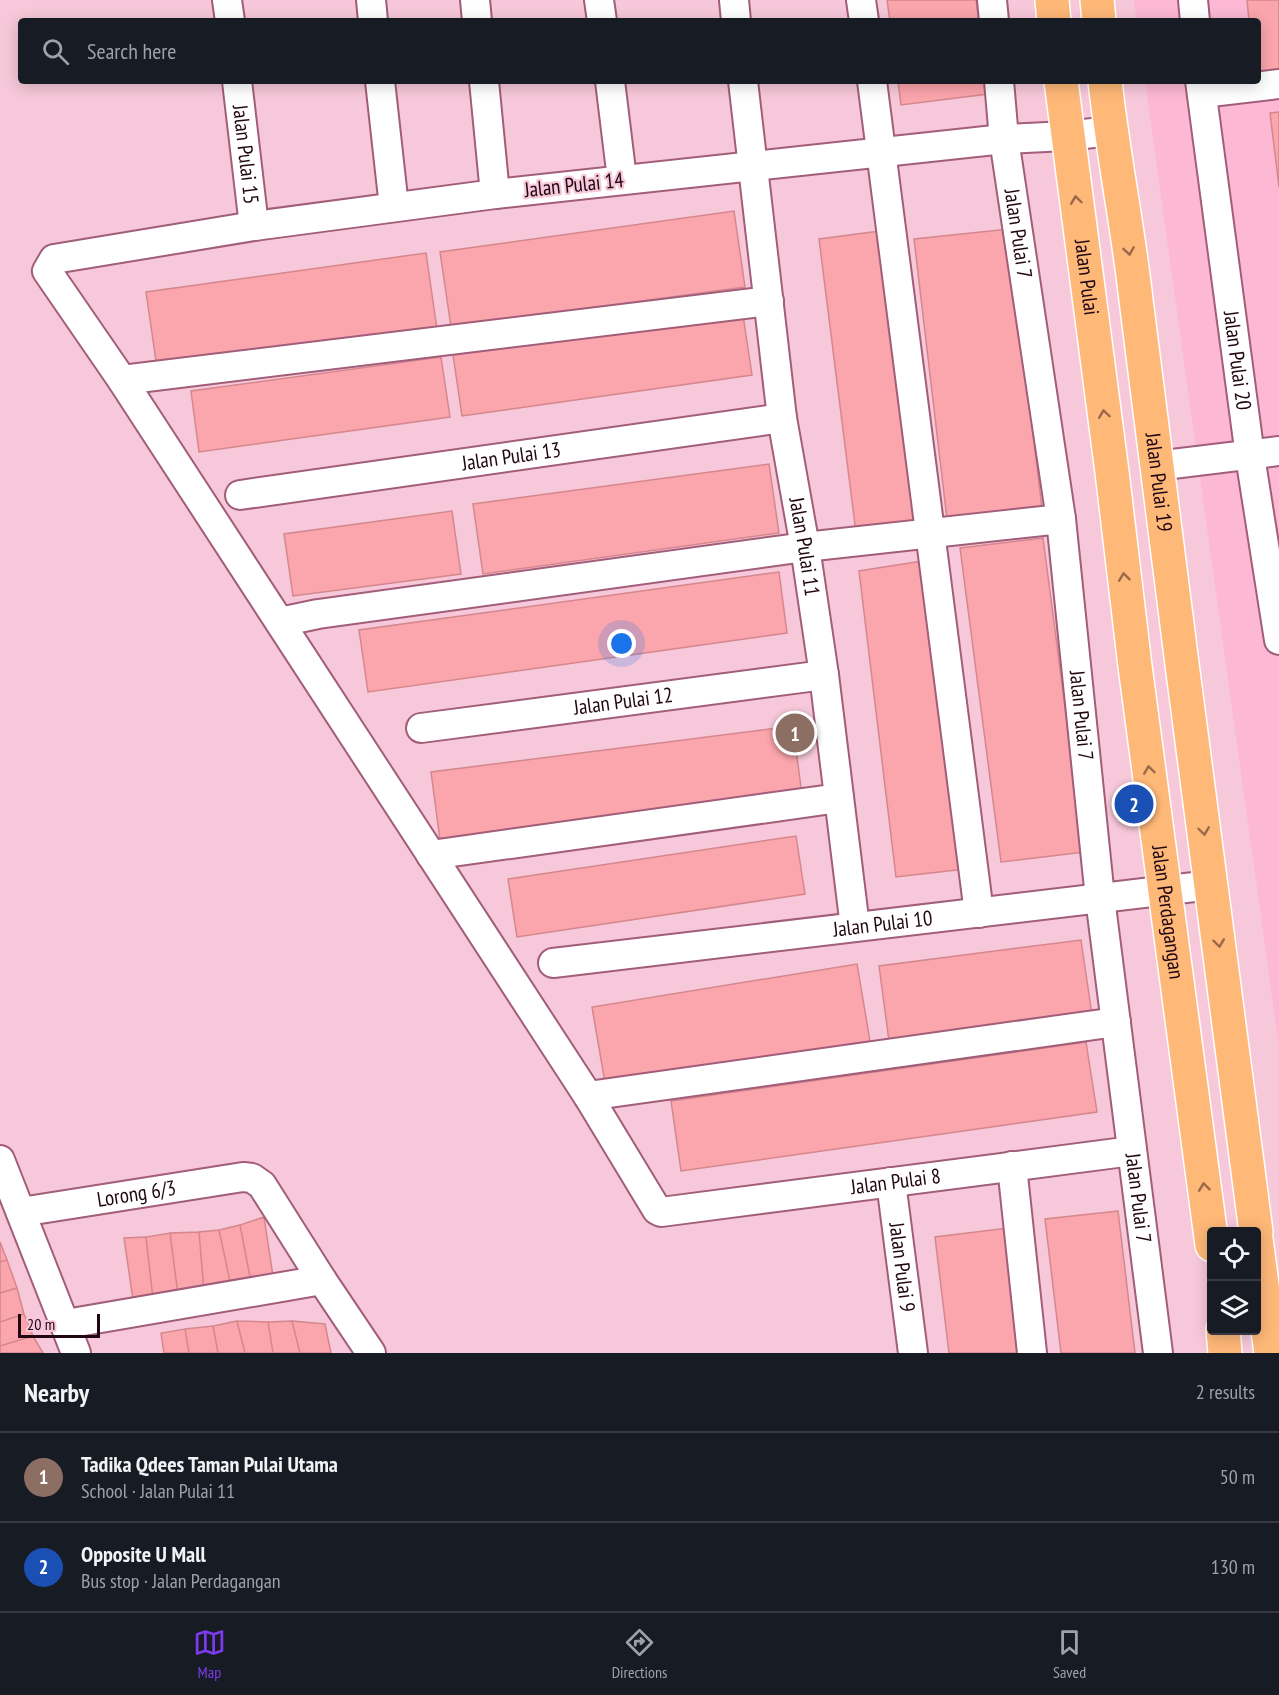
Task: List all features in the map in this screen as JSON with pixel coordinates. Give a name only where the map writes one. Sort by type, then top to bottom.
[{"type":"main road","points":[[1052,0],[1054,18]]},
{"type":"main road","points":[[1097,0],[1099,18]]},
{"type":"main road","name":"Jalan Pulai","points":[[1061,84],[1112,472]]},
{"type":"main road","name":"Jalan Pulai 19","points":[[1105,84],[1110,131],[1136,295],[1211,885]]},
{"type":"main road","name":"Jalan Perdagangan","points":[[1112,472],[1135,666],[1210,1227]]},
{"type":"main road","points":[[1211,885],[1255,1227]]},
{"type":"main road","points":[[1261,1272],[1271,1353]]},
{"type":"main road","points":[[1223,1335],[1226,1353]]},
{"type":"street","points":[[227,0],[230,18]]},
{"type":"street","points":[[371,0],[374,18]]},
{"type":"street","points":[[475,0],[477,18]]},
{"type":"street","points":[[599,0],[602,18]]},
{"type":"street","points":[[734,0],[736,18]]},
{"type":"street","points":[[861,0],[864,18]]},
{"type":"street","points":[[992,0],[994,18]]},
{"type":"street","points":[[1193,0],[1195,18]]},
{"type":"street","name":"Jalan Pulai 15","points":[[237,84],[254,226]]},
{"type":"street","points":[[380,84],[394,207]]},
{"type":"street","points":[[484,84],[495,194]]},
{"type":"street","points":[[610,84],[622,179]]},
{"type":"street","name":"Jalan Pulai 11","points":[[743,84],[782,418],[805,547],[824,675],[855,927]]},
{"type":"street","points":[[872,84],[979,913]]},
{"type":"street","name":"Jalan Pulai 7","points":[[999,84],[1004,139],[1061,519],[1100,898],[1158,1353]]},
{"type":"street","points":[[1201,87],[1279,84]]},
{"type":"street","name":"Jalan Pulai 20","points":[[1201,87],[1250,456],[1279,640]]},
{"type":"street","name":"Jalan Pulai 14","points":[[122,380],[47,271],[54,259],[254,226],[495,194],[1004,139],[1110,131]]},
{"type":"street","points":[[769,301],[122,380],[588,1096],[1116,1022]]},
{"type":"street","name":"Jalan Pulai 13","points":[[240,495],[782,418]]},
{"type":"street","points":[[1156,466],[1279,452]]},
{"type":"street","points":[[280,622],[318,614],[805,547],[1061,519]]},
{"type":"street","name":"Jalan Pulai 12","points":[[421,728],[824,675]]},
{"type":"street","points":[[432,855],[839,798]]},
{"type":"street","name":"Jalan Pulai 10","points":[[553,963],[1211,885]]},
{"type":"street","name":"Jalan Pulai 8","points":[[588,1096],[653,1206],[661,1212],[1132,1151]]},
{"type":"street","points":[[0,1160],[68,1344],[322,1280],[371,1353]]},
{"type":"street","points":[[1012,1166],[1032,1353]]},
{"type":"street","name":"Lorong 6/3","points":[[21,1212],[243,1177],[252,1178],[262,1185],[322,1280]]},
{"type":"street","name":"Jalan Pulai 9","points":[[891,1182],[913,1353]]},
{"type":"shaded area","points":[[1134,0],[1279,0],[1279,1047],[1145,84],[1261,84],[1261,18],[1137,18]]},
{"type":"building","points":[[887,0],[976,0],[979,18],[890,18]]},
{"type":"building","points":[[1247,0],[1279,0],[1279,82],[1261,81],[1261,18],[1249,18]]},
{"type":"building","points":[[898,84],[987,84],[988,94],[901,105]]},
{"type":"building","points":[[1279,112],[1279,187],[1270,113]]},
{"type":"building","points":[[734,211],[745,287],[451,327],[440,252]]},
{"type":"building","points":[[1009,229],[1042,509],[947,519],[914,239]]},
{"type":"building","points":[[887,230],[925,524],[856,533],[819,239]]},
{"type":"building","points":[[426,253],[437,329],[157,368],[146,292]]},
{"type":"building","points":[[743,315],[752,375],[462,416],[453,355]]},
{"type":"building","points":[[441,357],[450,417],[199,452],[191,391]]},
{"type":"building","points":[[769,464],[779,533],[483,574],[473,504]]},
{"type":"building","points":[[452,511],[461,574],[293,596],[284,534]]},
{"type":"building","points":[[1043,538],[1084,852],[1001,862],[960,548]]},
{"type":"building","points":[[928,560],[965,869],[896,877],[859,571]]},
{"type":"building","points":[[779,572],[787,633],[368,692],[359,630]]},
{"type":"building","points":[[793,726],[802,795],[440,840],[431,772]]},
{"type":"building","points":[[796,836],[805,894],[517,937],[508,879]]},
{"type":"building","points":[[1081,940],[1092,1015],[889,1041],[879,966]]},
{"type":"building","points":[[857,964],[870,1041],[605,1083],[592,1007]]},
{"type":"building","points":[[1086,1042],[1097,1112],[681,1171],[671,1101]]},
{"type":"building","points":[[1118,1211],[1135,1353],[1061,1353],[1045,1219]]},
{"type":"building","points":[[264,1217],[273,1276],[251,1282],[240,1225]]},
{"type":"building","points":[[240,1225],[251,1282],[231,1286],[219,1230]]},
{"type":"building","points":[[1008,1228],[1023,1353],[949,1353],[935,1237]]},
{"type":"building","points":[[219,1230],[231,1286],[204,1291],[199,1232]]},
{"type":"building","points":[[199,1232],[204,1291],[178,1295],[170,1233]]},
{"type":"building","points":[[170,1233],[178,1295],[153,1299],[146,1237]]},
{"type":"building","points":[[146,1237],[153,1299],[133,1300],[124,1238]]},
{"type":"building","points":[[0,1242],[7,1260],[0,1262]]},
{"type":"building","points":[[7,1260],[17,1288],[0,1293],[0,1262]]},
{"type":"building","points":[[17,1288],[24,1314],[0,1322],[0,1293]]},
{"type":"building","points":[[24,1314],[33,1336],[0,1346],[0,1322]]},
{"type":"building","points":[[237,1321],[245,1353],[218,1353],[213,1326]]},
{"type":"building","points":[[237,1321],[268,1322],[273,1353],[245,1353]]},
{"type":"building","points":[[292,1321],[300,1353],[273,1353],[268,1322]]},
{"type":"building","points":[[292,1321],[325,1324],[331,1353],[300,1353]]},
{"type":"building","points":[[213,1326],[218,1353],[189,1353],[185,1329]]},
{"type":"building","points":[[185,1329],[189,1353],[164,1353],[161,1333]]},
{"type":"building","points":[[33,1336],[43,1353],[0,1353],[0,1346]]},
{"type":"place","name":"Tadika Qdees Taman Pulai Utama","points":[[795,733]]},
{"type":"place","name":"Opposite U Mall","points":[[1134,804]]}]
